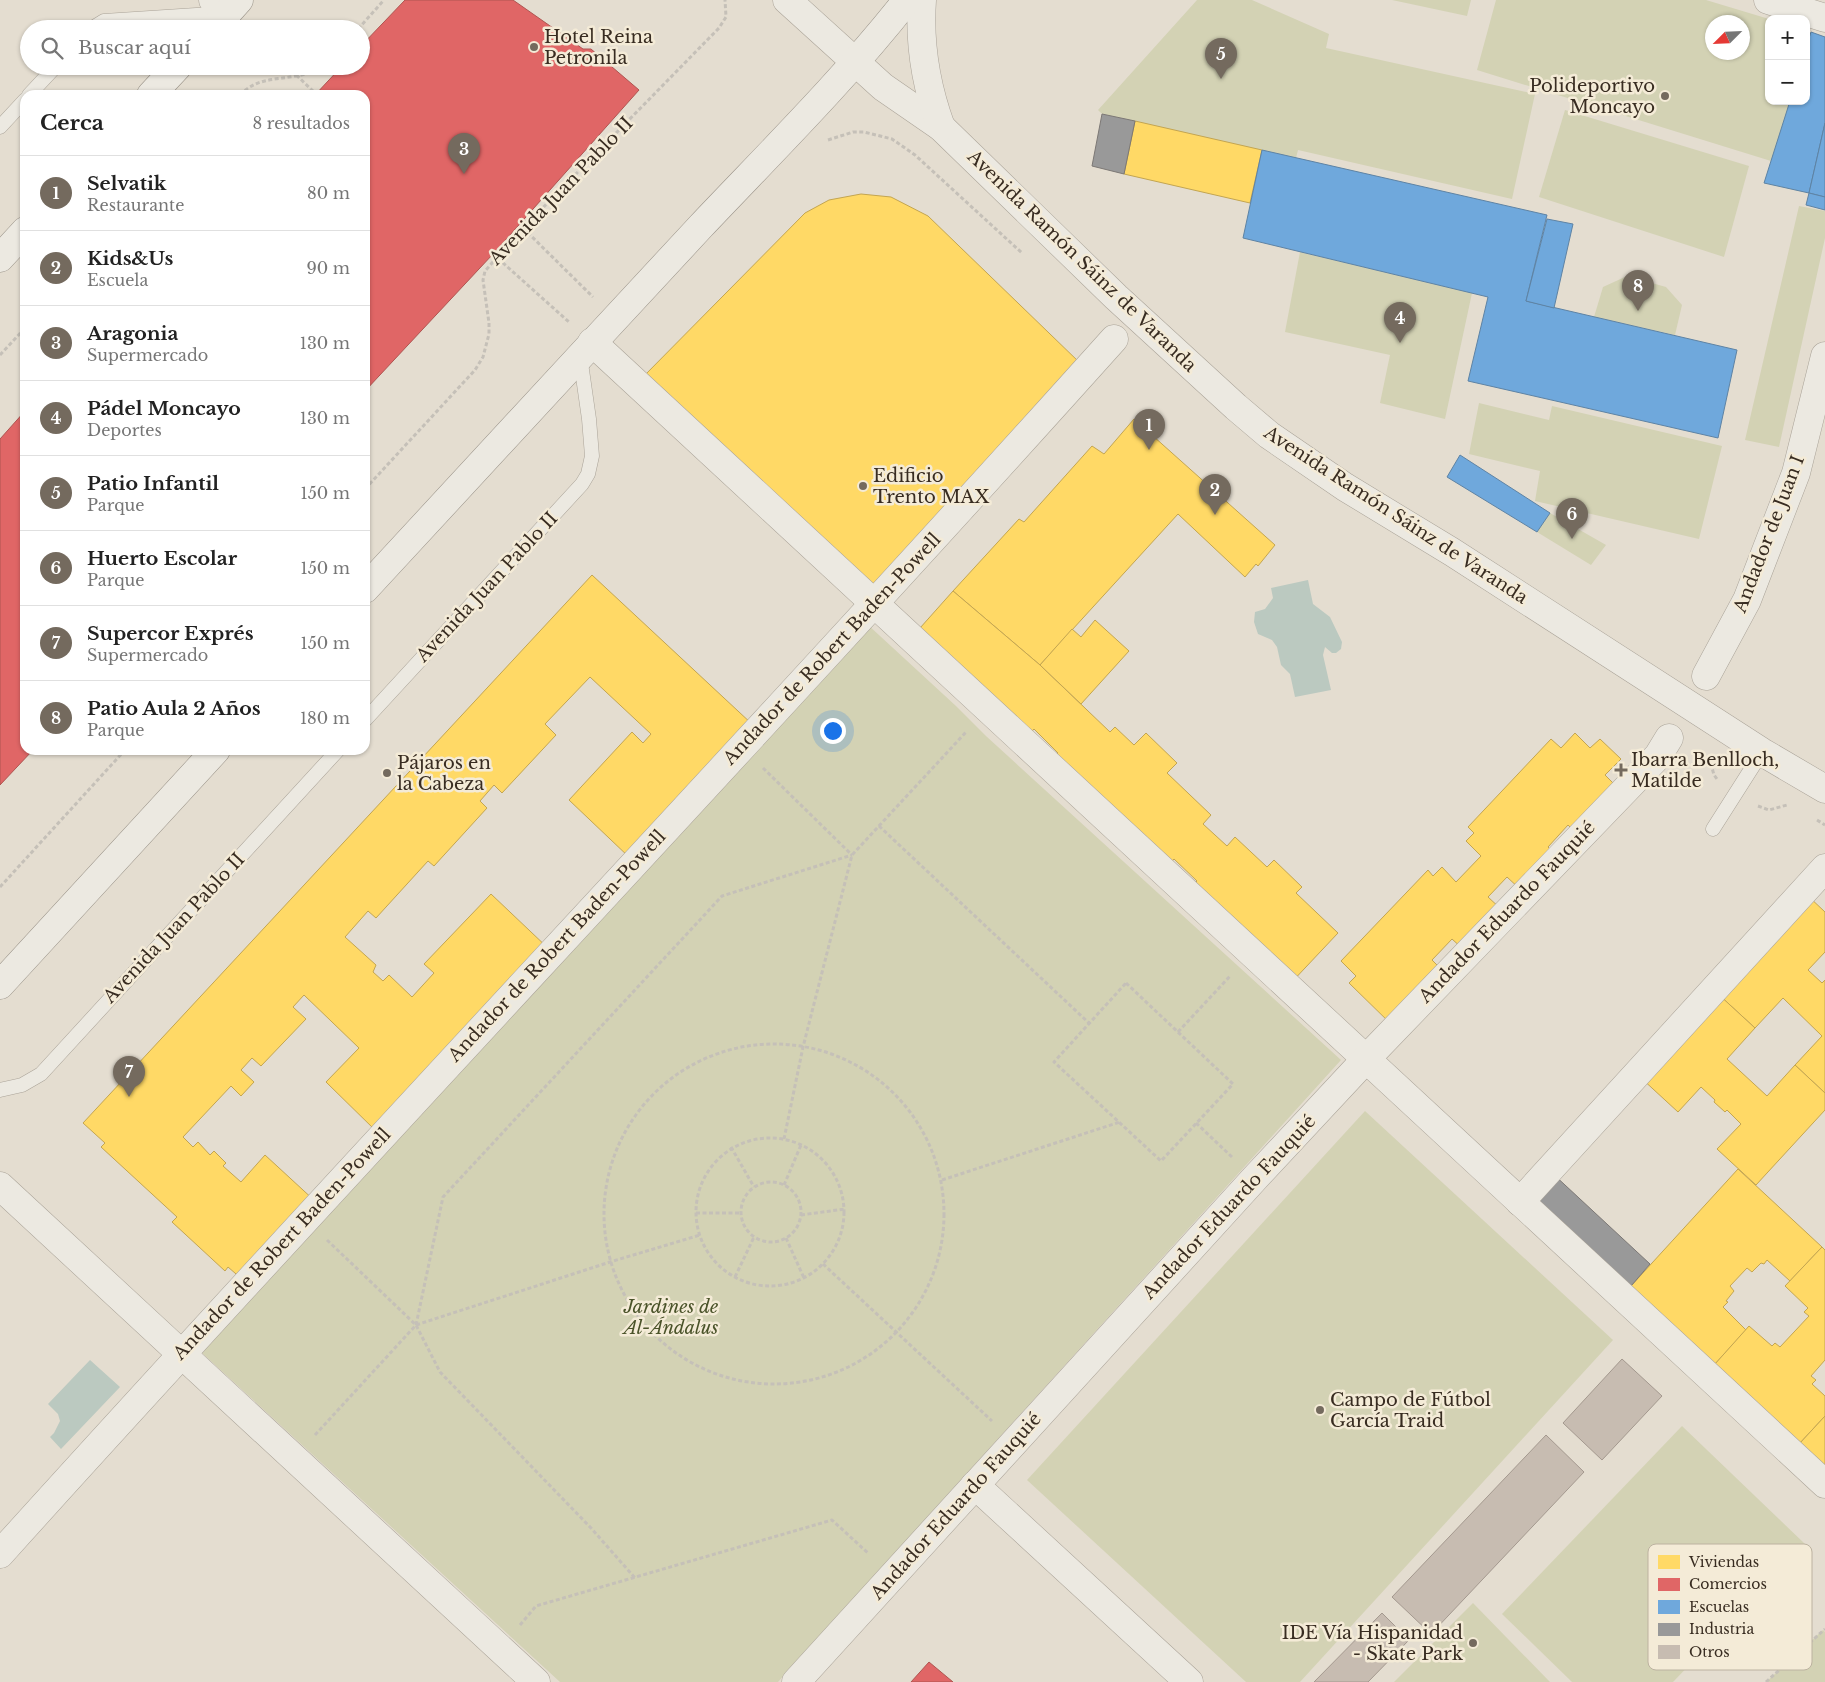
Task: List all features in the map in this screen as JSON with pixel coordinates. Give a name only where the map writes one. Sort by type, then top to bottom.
[{"type":"street","name":"Avenida Ramón Sáinz de Varanda","points":[[787,0],[854,62],[890,92],[941,126],[1116,297],[1269,435],[1345,486],[1762,752],[1825,789]]},
{"type":"street","points":[[370,584],[854,62],[907,0]]},
{"type":"street","name":"Avenida Ramón Sáinz de Varanda","points":[[922,0],[922,40],[926,70],[932,101],[941,126]]},
{"type":"street","points":[[1768,0],[1825,18]]},
{"type":"street","points":[[156,90],[170,75]]},
{"type":"street","points":[[0,258],[20,236]]},
{"type":"street","name":"Andador de Robert Baden-Powell","points":[[0,1554],[181,1353],[874,604],[1114,339]]},
{"type":"street","points":[[586,349],[874,604],[1825,1484]]},
{"type":"street","name":"Andador de Juan I","points":[[1706,676],[1747,600],[1796,473],[1825,356]]},
{"type":"street","name":"Andador Eduardo Fauquié","points":[[796,1682],[1255,1178],[1366,1059],[1658,756],[1669,738]]},
{"type":"street","points":[[0,985],[211,755]]},
{"type":"street","points":[[1520,1202],[1825,868]]},
{"type":"street","points":[[0,1186],[536,1682]]},
{"type":"street","points":[[976,1485],[1189,1682]]},
{"type":"lane","points":[[115,20],[223,10]]},
{"type":"lane","points":[[34,90],[48,75]]},
{"type":"lane","points":[[0,127],[20,105]]},
{"type":"lane","name":"Avenida Juan Pablo II","points":[[370,715],[582,484],[588,474],[592,456],[586,349]]},
{"type":"lane","points":[[1713,829],[1762,752]]},
{"type":"lane","name":"Avenida Juan Pablo II","points":[[0,1090],[22,1085],[41,1074],[333,755]]},
{"type":"path","points":[[366,20],[384,0]]},
{"type":"path","name":"Avenida Juan Pablo II","points":[[370,484],[475,370],[483,357],[487,345],[489,323],[483,280],[485,271],[494,255],[523,228],[719,28],[726,17],[725,0]]},
{"type":"path","points":[[247,90],[259,82],[270,79],[303,75]]},
{"type":"path","points":[[298,76],[312,90]]},
{"type":"path","points":[[822,144],[838,136],[853,132],[864,132],[892,139],[915,155]]},
{"type":"path","points":[[523,228],[615,319]]},
{"type":"path","points":[[494,255],[586,349]]},
{"type":"path","points":[[0,355],[20,333]]},
{"type":"path","points":[[784,1139],[803,1047],[852,855],[988,709]]},
{"type":"path","points":[[0,886],[120,755]]},
{"type":"path","points":[[762,768],[852,855]]},
{"type":"path","points":[[879,826],[1090,1024]]},
{"type":"path","points":[[416,1325],[443,1197],[695,925],[722,896],[852,855]]},
{"type":"path","points":[[1178,1032],[1251,953]]},
{"type":"path","points":[[1126,983],[1233,1084],[1161,1161],[1054,1062],[1090,1024],[1126,983]]},
{"type":"path","points":[[778,1042],[803,1047],[834,1053],[884,1082],[922,1126],[942,1180],[944,1237],[927,1293],[892,1339],[844,1371],[789,1385],[732,1381],[681,1358],[640,1321],[613,1272],[610,1262],[602,1218],[610,1163],[634,1113],[673,1074],[722,1050],[778,1042]]},
{"type":"path","points":[[942,1180],[1120,1122]]},
{"type":"path","points":[[1196,1124],[1255,1178]]},
{"type":"path","points":[[755,1138],[784,1139],[805,1146],[826,1162],[839,1184],[844,1209],[841,1234],[829,1257],[810,1275],[787,1285],[761,1286],[735,1277],[720,1267],[705,1249],[697,1227],[696,1204],[701,1182],[714,1162],[731,1147],[755,1138]]},
{"type":"path","points":[[784,1185],[801,1145]]},
{"type":"path","points":[[731,1147],[754,1187]]},
{"type":"path","points":[[769,1181],[784,1185],[796,1195],[800,1205],[801,1215],[798,1224],[786,1238],[777,1242],[767,1242],[754,1237],[744,1227],[741,1218],[744,1197],[754,1187],[769,1181]]},
{"type":"path","points":[[801,1215],[844,1209]]},
{"type":"path","points":[[696,1212],[741,1213]]},
{"type":"path","points":[[321,1234],[416,1325],[440,1372],[591,1528],[635,1578]]},
{"type":"path","points":[[294,1458],[416,1325],[700,1235]]},
{"type":"path","points":[[735,1277],[754,1237]]},
{"type":"path","points":[[786,1238],[804,1278]]},
{"type":"path","points":[[823,1264],[1015,1442]]},
{"type":"path","points":[[500,1648],[536,1606],[832,1520],[893,1575]]},
{"type":"path","points":[[1812,1641],[1825,1629]]},
{"type":"path","points":[[1766,1682],[1779,1670]]},
{"type":"green space","points":[[1197,0],[1252,0],[1329,34],[1326,48],[1535,94],[1512,199],[1298,150],[1296,158],[1102,114],[1098,110]]},
{"type":"green space","points":[[1392,0],[1471,0],[1467,16]]},
{"type":"green space","name":"Polideportivo Moncayo","points":[[1496,0],[1706,0],[1765,18],[1765,105],[1810,105],[1810,32],[1825,37],[1825,197],[1764,183],[1771,161],[1477,70]]},
{"type":"green space","points":[[1565,110],[1749,166],[1724,257],[1539,197]]},
{"type":"green space","points":[[1799,206],[1825,211],[1825,238],[1779,447],[1745,440]]},
{"type":"green space","points":[[1300,252],[1472,293],[1445,419],[1380,403],[1390,355],[1285,332]]},
{"type":"green space","points":[[1627,276],[1666,287],[1682,305],[1675,335],[1594,317],[1603,287]]},
{"type":"green space","points":[[1479,403],[1549,420],[1552,406],[1722,446],[1699,539],[1535,501],[1540,471],[1469,454]]},
{"type":"green space","points":[[1550,513],[1606,545],[1591,565],[1537,532]]},
{"type":"green space","name":"Jardines de Al-Ándalus","points":[[867,624],[986,736],[1341,1060],[778,1682],[560,1682],[201,1352]]},
{"type":"green space","name":"Campo de Fútbol García Traid","points":[[1365,1111],[1613,1340],[1300,1682],[1246,1682],[1027,1480]]},
{"type":"green space","points":[[1682,1426],[1805,1544],[1648,1544],[1648,1670],[1684,1670],[1673,1682],[1572,1682],[1502,1614]]},
{"type":"green space","name":"IDE Vía Hispanidad - Skate Park","points":[[1473,1603],[1550,1682],[1394,1682]]},
{"type":"green space","points":[[1823,1630],[1825,1632],[1825,1682],[1766,1682],[1779,1670],[1812,1670],[1812,1640]]},
{"type":"shaded area","points":[[1308,580],[1313,604],[1330,617],[1342,642],[1341,649],[1336,653],[1332,653],[1325,647],[1323,655],[1331,690],[1295,697],[1290,674],[1281,665],[1277,647],[1272,640],[1258,634],[1254,622],[1255,612],[1265,609],[1273,598],[1271,588]]},
{"type":"shaded area","points":[[90,1360],[120,1387],[61,1449],[50,1437],[60,1421],[58,1414],[48,1404]]},
{"type":"building: Viviendas","points":[[1135,121],[1262,150],[1250,203],[1124,174]]},
{"type":"building: Viviendas","name":"Edificio Trento MAX","points":[[861,194],[891,197],[928,216],[1080,363],[872,594],[642,378],[805,213],[829,200]]},
{"type":"building: Viviendas","points":[[1134,419],[1275,545],[1258,566],[1256,564],[1245,577],[1178,514],[1040,665],[953,591],[1019,519],[1024,522],[1092,446],[1104,454]]},
{"type":"building: Viviendas","points":[[592,575],[753,725],[630,858],[569,800],[632,732],[643,743],[651,734],[590,677],[545,724],[556,735],[502,793],[494,785],[480,801],[487,808],[434,866],[428,861],[376,918],[368,911],[345,937],[376,965],[373,972],[383,981],[389,975],[412,997],[434,973],[424,964],[491,894],[550,950],[376,1131],[326,1082],[359,1048],[304,995],[293,1007],[306,1019],[261,1066],[252,1058],[241,1070],[254,1082],[241,1096],[231,1086],[183,1137],[193,1147],[198,1142],[210,1155],[214,1151],[226,1163],[223,1166],[241,1182],[265,1155],[316,1202],[243,1280],[228,1267],[225,1271],[172,1222],[177,1217],[101,1147],[105,1143],[83,1123]]},
{"type":"building: Viviendas","points":[[953,591],[1040,665],[1110,732],[1115,727],[1134,745],[1146,733],[1177,763],[1167,773],[1211,815],[1203,824],[1227,846],[1235,837],[1267,867],[1274,860],[1302,887],[1296,893],[1338,933],[1289,985],[1188,890],[1197,881],[1174,859],[1165,869],[1050,761],[1058,753],[1034,729],[1024,740],[912,637]]},
{"type":"building: Viviendas","points":[[1095,620],[1129,651],[1081,704],[1040,665],[1072,629],[1081,637]]},
{"type":"building: Viviendas","points":[[1575,733],[1590,748],[1600,739],[1621,759],[1605,775],[1620,790],[1577,834],[1568,825],[1548,847],[1556,855],[1521,890],[1507,877],[1488,897],[1501,909],[1463,949],[1452,939],[1432,960],[1443,971],[1392,1025],[1349,983],[1356,976],[1341,961],[1428,870],[1433,876],[1442,867],[1456,882],[1481,856],[1466,841],[1474,833],[1468,827],[1551,739],[1561,748]]},
{"type":"building: Viviendas","points":[[1807,895],[1825,912],[1825,952],[1808,970],[1822,983],[1825,980],[1825,1093],[1795,1065],[1822,1036],[1783,998],[1755,1028],[1717,993]]},
{"type":"building: Viviendas","points":[[1717,993],[1755,1028],[1727,1059],[1767,1096],[1795,1065],[1825,1093],[1825,1110],[1756,1185],[1717,1149],[1741,1124],[1727,1110],[1725,1112],[1701,1087],[1678,1112],[1640,1077]]},
{"type":"building: Viviendas","points":[[1738,1169],[1822,1247],[1790,1281],[1767,1260],[1752,1272],[1747,1268],[1730,1286],[1734,1291],[1723,1307],[1746,1330],[1715,1364],[1631,1286]]},
{"type":"building: Viviendas","points":[[1822,1247],[1825,1250],[1825,1360],[1811,1376],[1816,1380],[1812,1384],[1825,1396],[1825,1416],[1800,1443],[1715,1364],[1749,1326],[1772,1346],[1775,1343],[1780,1347],[1809,1316],[1804,1312],[1808,1308],[1785,1286]]},
{"type":"building: Viviendas","points":[[1825,1416],[1825,1466],[1800,1443]]},
{"type":"building: Comercios","points":[[405,0],[513,0],[583,49],[591,49],[639,90],[493,254],[370,386],[370,90],[320,90],[334,75],[370,75],[370,37]]},
{"type":"building: Comercios","points":[[20,417],[20,755],[28,755],[0,785],[0,439]]},
{"type":"building: Comercios","points":[[929,1662],[953,1682],[911,1682]]},
{"type":"building: Escuelas","points":[[1811,32],[1825,37],[1825,123],[1809,193],[1764,183],[1789,105],[1810,105]]},
{"type":"building: Escuelas","points":[[1825,123],[1825,197],[1809,193]]},
{"type":"building: Escuelas","points":[[1262,150],[1547,215],[1526,301],[1737,350],[1718,438],[1468,381],[1488,297],[1243,238]]},
{"type":"building: Escuelas","points":[[1809,193],[1825,197],[1825,210],[1806,205]]},
{"type":"building: Escuelas","points":[[1547,219],[1573,224],[1554,308],[1526,301]]},
{"type":"building: Escuelas","points":[[1460,455],[1550,513],[1537,532],[1447,477]]},
{"type":"building: Industria","points":[[1102,114],[1135,121],[1124,174],[1092,166]]},
{"type":"building: Industria","points":[[1551,1172],[1650,1264],[1631,1286],[1531,1193]]},
{"type":"building: Otros","points":[[1622,1359],[1662,1396],[1602,1460],[1563,1423]]},
{"type":"building: Otros","points":[[1546,1435],[1584,1472],[1431,1634],[1392,1597]]},
{"type":"building: Otros","points":[[1382,1613],[1409,1640],[1368,1682],[1314,1682]]},
{"type":"place","name":"Hotel Reina Petronila","points":[[534,47]]},
{"type":"place","name":"Patio Infantil","points":[[1221,79]]},
{"type":"place","name":"Polideportivo Moncayo","points":[[1665,96]]},
{"type":"place","name":"Aragonia","points":[[464,174]]},
{"type":"place","name":"Patio Aula 2 Años","points":[[1638,311]]},
{"type":"place","name":"Pádel Moncayo","points":[[1400,343]]},
{"type":"place","name":"Selvatik","points":[[1149,450]]},
{"type":"place","name":"Edificio Trento MAX","points":[[863,486]]},
{"type":"place","name":"Kids&Us","points":[[1215,515]]},
{"type":"place","name":"Huerto Escolar","points":[[1572,539]]},
{"type":"place","name":"Ibarra Benlloch, Matilde","points":[[1621,770]]},
{"type":"place","name":"Pájaros en la Cabeza","points":[[387,773]]},
{"type":"place","name":"Supercor Exprés","points":[[129,1097]]},
{"type":"place","name":"Campo de Fútbol García Traid","points":[[1320,1410]]},
{"type":"place","name":"IDE Vía Hispanidad - Skate Park","points":[[1473,1643]]}]
